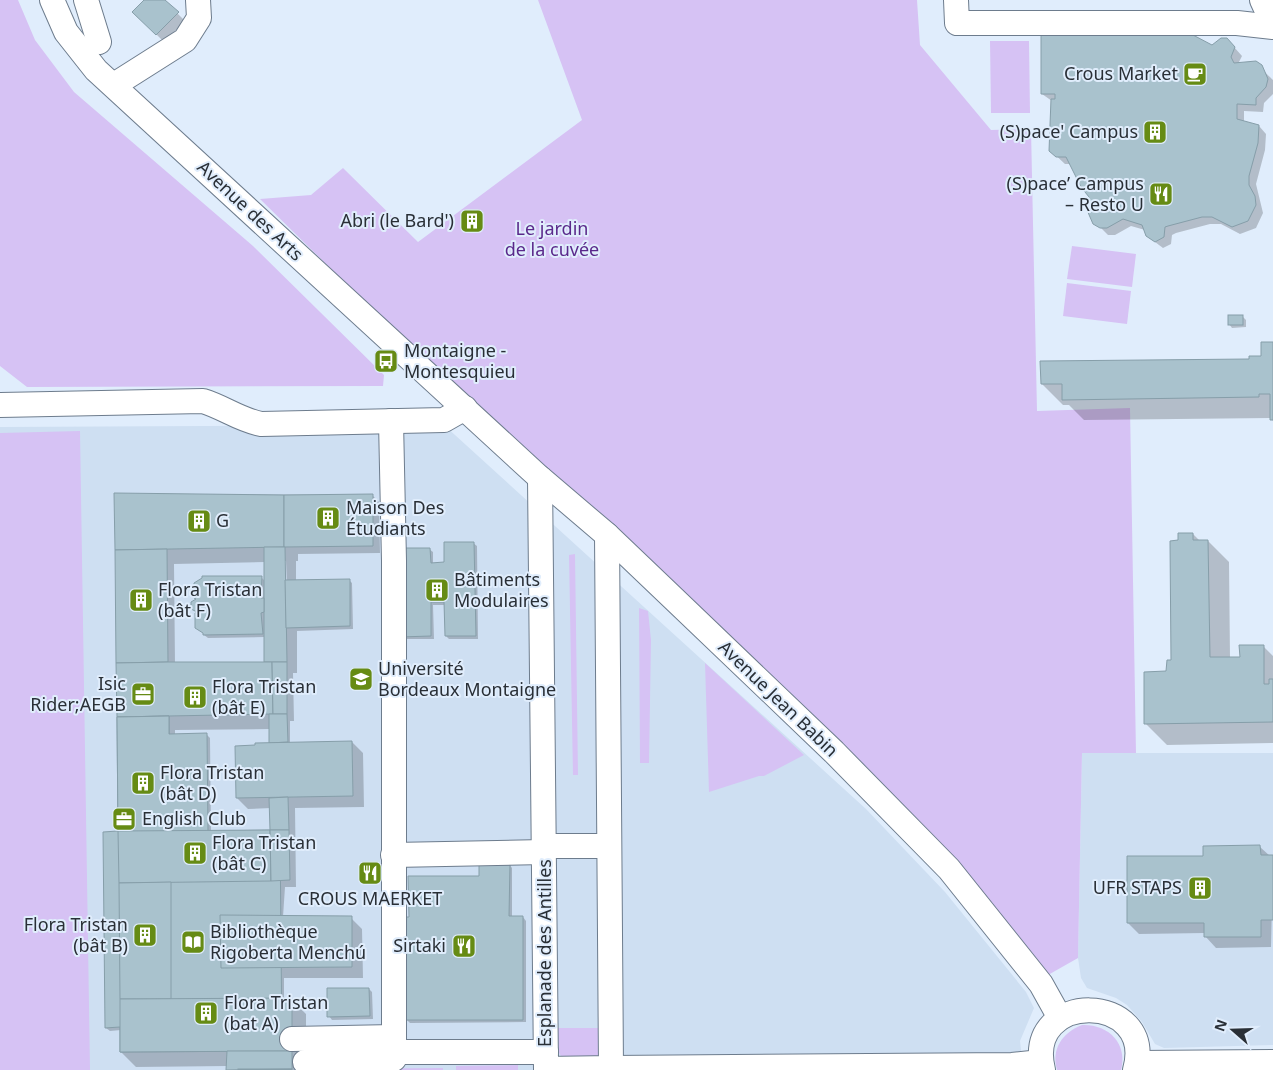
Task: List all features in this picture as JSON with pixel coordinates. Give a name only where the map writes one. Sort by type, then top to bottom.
[{"type":"street","name":"Avenue des Arts","points":[[52,0],[66,32],[80,52],[465,408]]},
{"type":"street","points":[[86,0],[99,42]]},
{"type":"street","points":[[956,0],[957,23],[1237,23],[1273,25],[1262,0]]},
{"type":"street","points":[[114,85],[185,40],[199,18],[194,2]]},
{"type":"street","points":[[0,405],[202,401],[221,406],[247,422],[261,424],[444,420],[465,408]]},
{"type":"street","name":"Avenue Jean Babin","points":[[465,408],[540,478],[607,535],[834,752],[949,869],[1041,984],[1060,1018]]},
{"type":"street","points":[[305,1062],[394,1059],[394,561],[391,422]]},
{"type":"street","name":"Esplanade des Antilles","points":[[540,478],[546,1069],[611,1068]]},
{"type":"street","points":[[607,535],[611,1068],[1042,1066],[1042,1045],[1049,1030],[1060,1018],[1073,1012],[1087,1009],[1101,1010],[1125,1024],[1133,1036],[1137,1049],[1136,1067],[1273,1062]]},
{"type":"street","points":[[393,855],[608,846]]},
{"type":"street","points":[[292,1039],[546,1052]]},
{"type":"shaded area","name":"Université Bordeaux Montaigne","points":[[444,425],[866,809],[945,892],[1026,992],[1034,1008],[1020,1041],[1023,1070],[0,1070],[0,427]]},
{"type":"shaded area","points":[[1082,753],[1273,753],[1273,1045],[1164,1048],[1155,1044],[1142,1022],[1127,1005],[1116,998],[1087,988],[1081,978],[1078,958]]},
{"type":"green space","points":[[0,0],[18,0],[35,40],[74,92],[253,246],[384,375],[383,386],[27,387],[0,366]]},
{"type":"green space","name":"Le jardin de la cuvée","points":[[538,0],[917,0],[920,45],[991,130],[1031,129],[1037,411],[1130,408],[1136,753],[1082,753],[1078,958],[1048,975],[260,199],[311,195],[343,168],[418,242],[582,120]]},
{"type":"green space","points":[[990,41],[1029,41],[1030,113],[991,113]]},
{"type":"green space","points":[[1072,246],[1136,254],[1132,287],[1067,279]]},
{"type":"green space","points":[[1067,283],[1131,291],[1127,324],[1063,316]]},
{"type":"green space","points":[[80,431],[90,1070],[0,1070],[0,433]]},
{"type":"green space","points":[[575,554],[578,775],[573,775],[569,555]]},
{"type":"green space","points":[[639,608],[648,611],[651,640],[649,763],[640,763]]},
{"type":"green space","points":[[705,663],[804,755],[764,776],[709,792]]},
{"type":"green space","points":[[1082,1025],[1100,1028],[1114,1037],[1122,1051],[1121,1070],[1057,1070],[1056,1055],[1060,1043],[1069,1032]]},
{"type":"green space","points":[[553,1028],[607,1028],[599,1058],[563,1059],[554,1045]]},
{"type":"green space","points":[[518,1065],[518,1070],[456,1070],[456,1066]]},
{"type":"green space","points":[[443,1068],[443,1070],[310,1070],[310,1069]]},
{"type":"building","points":[[144,0],[165,0],[179,12],[156,35],[132,12]]},
{"type":"building","name":"(S)pace' Campus","points":[[1041,31],[1174,31],[1193,35],[1212,45],[1221,38],[1227,38],[1235,47],[1231,57],[1234,63],[1256,61],[1262,65],[1268,79],[1266,87],[1256,98],[1256,105],[1237,104],[1237,119],[1259,125],[1258,143],[1249,176],[1249,185],[1255,196],[1256,205],[1248,221],[1232,227],[1212,217],[1202,217],[1165,227],[1164,237],[1155,242],[1146,236],[1142,225],[1123,219],[1107,228],[1100,228],[1093,224],[1087,210],[1089,197],[1081,187],[1066,157],[1056,157],[1049,151],[1051,99],[1055,99],[1055,94],[1041,94]]},
{"type":"building","name":"Abri (le Bard')","points":[[474,213],[481,221],[469,229],[463,222]]},
{"type":"building","points":[[1228,315],[1243,315],[1243,325],[1228,325]]},
{"type":"building","points":[[1261,342],[1273,342],[1273,420],[1270,420],[1270,394],[1259,394],[1259,397],[1062,400],[1062,384],[1041,384],[1040,361],[1249,359],[1249,356],[1261,356]]},
{"type":"building","name":"G","points":[[114,493],[284,495],[284,547],[115,550]]},
{"type":"building","name":"Maison Des Étudiants","points":[[373,494],[373,546],[284,547],[284,495]]},
{"type":"building","points":[[1178,533],[1193,533],[1193,540],[1208,540],[1210,657],[1240,657],[1239,645],[1264,645],[1264,684],[1269,684],[1269,679],[1273,679],[1273,722],[1144,724],[1144,672],[1166,671],[1167,660],[1171,660],[1170,541],[1178,540]]},
{"type":"building","name":"Bâtiments Modulaires","points":[[444,542],[474,542],[476,636],[445,636],[444,602],[431,602],[431,636],[400,637],[400,548],[430,548],[431,563],[444,562]]},
{"type":"building","points":[[264,547],[285,547],[287,662],[264,662]]},
{"type":"building","name":"Flora Tristan (bât F)","points":[[167,549],[168,662],[116,663],[115,550]]},
{"type":"building","points":[[202,576],[262,576],[261,598],[264,598],[264,612],[261,613],[263,634],[203,635],[203,633],[195,628],[195,613],[197,612],[191,609],[191,602],[196,599],[194,598],[194,583],[202,578]]},
{"type":"building","points":[[350,579],[350,626],[286,628],[285,580]]},
{"type":"building","name":"Flora Tristan (bât E)","points":[[272,662],[273,714],[117,717],[116,663]]},
{"type":"building","points":[[272,662],[287,662],[287,714],[273,714]]},
{"type":"building","points":[[269,714],[287,714],[288,742],[269,743]]},
{"type":"building","name":"Flora Tristan (bât D)","points":[[169,716],[170,830],[118,831],[117,717]]},
{"type":"building","name":"Bibliothèque Rigoberta Menchú","points":[[169,716],[169,734],[207,733],[208,831],[280,830],[282,1051],[120,1052],[120,1027],[105,1028],[103,832],[118,831],[117,717]]},
{"type":"building","points":[[352,741],[353,796],[236,798],[235,746],[255,745],[255,743]]},
{"type":"building","points":[[288,797],[289,830],[270,830],[269,798]]},
{"type":"building","name":"Flora Tristan (bât C)","points":[[270,830],[271,881],[119,883],[118,831]]},
{"type":"building","points":[[270,830],[289,830],[290,880],[271,881]]},
{"type":"building","name":"UFR STAPS","points":[[1260,845],[1261,855],[1273,855],[1273,920],[1261,920],[1261,937],[1204,937],[1204,923],[1127,923],[1127,856],[1203,856],[1203,846]]},
{"type":"building","name":"Sirtaki","points":[[479,863],[510,863],[509,916],[523,916],[523,1020],[406,1020],[405,917],[409,917],[408,876],[479,876]]},
{"type":"building","name":"Flora Tristan (bât B)","points":[[171,882],[171,999],[120,999],[119,883]]},
{"type":"building","points":[[220,915],[352,916],[352,967],[221,968]]},
{"type":"building","points":[[327,988],[369,988],[370,1016],[327,1017]]},
{"type":"building","name":"Flora Tristan (bat A)","points":[[292,998],[292,1051],[120,1052],[120,999]]},
{"type":"building","points":[[227,1051],[292,1051],[292,1069],[226,1070]]},
{"type":"building","points":[[292,1069],[292,1070],[238,1070]]},
{"type":"place","name":"Crous Market","points":[[1195,74]]},
{"type":"place","name":"(S)pace' Campus","points":[[1155,132]]},
{"type":"place","name":"(S)pace’ Campus – Resto U","points":[[1161,194]]},
{"type":"place","name":"Abri (le Bard')","points":[[472,221]]},
{"type":"place","name":"Montaigne - Montesquieu","points":[[386,361]]},
{"type":"place","name":"Maison Des Étudiants","points":[[328,518]]},
{"type":"place","name":"G","points":[[199,521]]},
{"type":"place","name":"Bâtiments Modulaires","points":[[437,590]]},
{"type":"place","name":"Flora Tristan (bât F)","points":[[141,600]]},
{"type":"place","name":"Université Bordeaux Montaigne","points":[[361,679]]},
{"type":"place","name":"Isic Rider;AEGB","points":[[143,694]]},
{"type":"place","name":"Flora Tristan (bât E)","points":[[195,697]]},
{"type":"place","name":"Flora Tristan (bât D)","points":[[143,783]]},
{"type":"place","name":"English Club","points":[[124,819]]},
{"type":"place","name":"Flora Tristan (bât C)","points":[[195,853]]},
{"type":"place","name":"CROUS MAERKET","points":[[370,873]]},
{"type":"place","name":"UFR STAPS","points":[[1200,888]]},
{"type":"place","name":"Flora Tristan (bât B)","points":[[145,935]]},
{"type":"place","name":"Bibliothèque Rigoberta Menchú","points":[[193,942]]},
{"type":"place","name":"Sirtaki","points":[[464,946]]},
{"type":"place","name":"Flora Tristan (bat A)","points":[[206,1013]]}]
